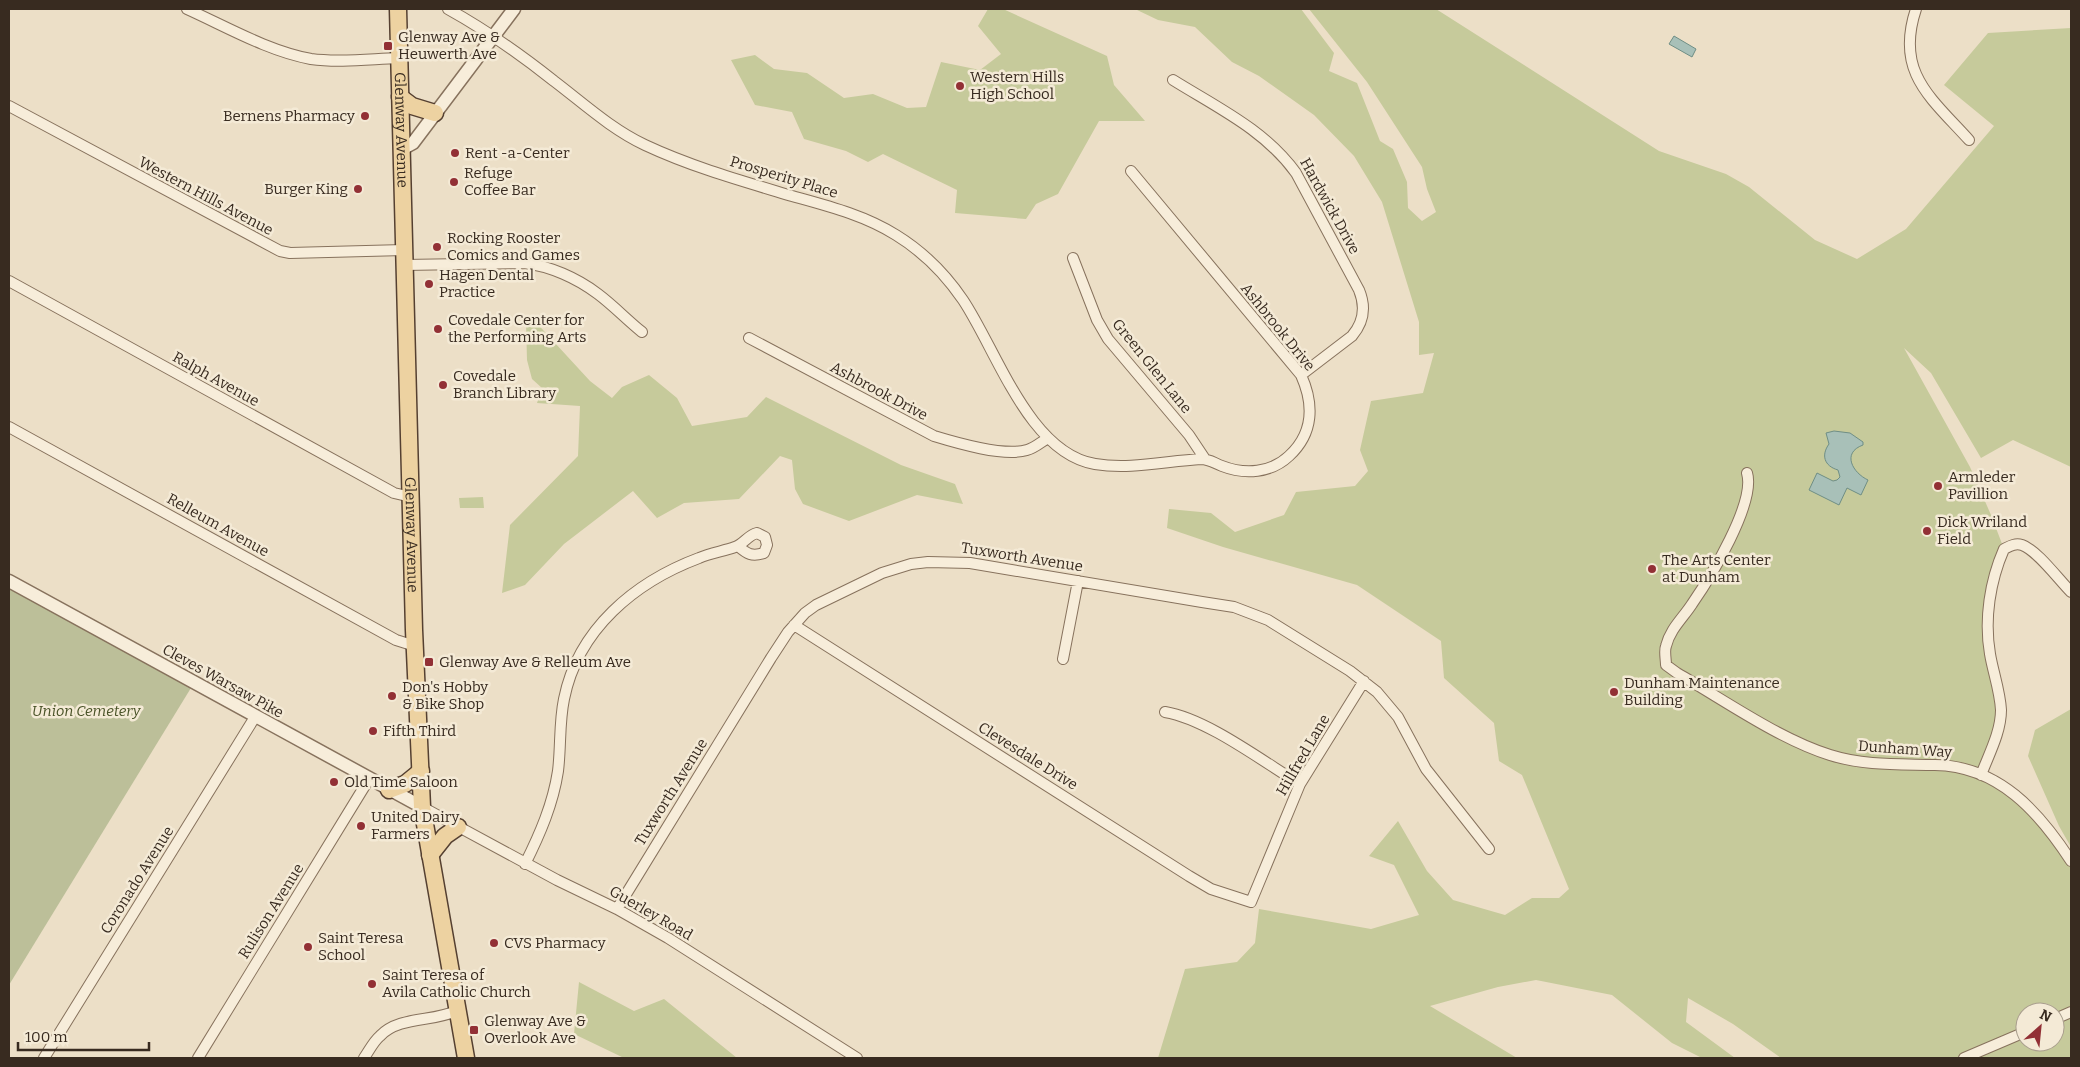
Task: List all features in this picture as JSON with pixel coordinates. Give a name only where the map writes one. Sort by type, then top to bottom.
[{"type":"main road","name":"Glenway Avenue","points":[[398,9],[415,646],[422,807],[456,1010],[466,1058]]},
{"type":"main road","points":[[400,97],[412,106],[435,113]]},
{"type":"main road","points":[[389,790],[405,784],[420,771]]},
{"type":"main road","points":[[430,855],[445,836],[458,827]]},
{"type":"street","points":[[187,9],[277,50],[295,55],[325,60],[398,58]]},
{"type":"street","name":"Prosperity Place","points":[[448,9],[494,36],[591,110],[645,145],[742,181],[857,215],[909,244],[936,267],[962,299],[1010,385],[1048,438]]},
{"type":"street","points":[[402,150],[413,142],[514,9]]},
{"type":"street","points":[[1916,9],[1911,23],[1908,44],[1913,69],[1925,91],[1969,140]]},
{"type":"street","name":"Hardwick Drive","points":[[1173,80],[1257,131],[1287,160],[1359,290],[1364,306],[1361,322],[1357,330],[1352,336],[1301,375]]},
{"type":"street","name":"Western Hills Avenue","points":[[9,106],[280,251],[538,265],[553,269],[598,294],[642,332]]},
{"type":"street","name":"Ashbrook Drive","points":[[749,338],[934,436],[954,442],[1010,452],[1029,450],[1048,438],[1061,450],[1094,464],[1133,465],[1205,459],[1224,467],[1254,471],[1272,467],[1291,455],[1305,435],[1310,420],[1310,398],[1301,375],[1131,171]]},
{"type":"street","name":"Green Glen Lane","points":[[1073,258],[1097,320],[1108,339],[1188,435],[1205,459]]},
{"type":"street","name":"Ralph Avenue","points":[[9,281],[394,493],[411,497]]},
{"type":"street","name":"Relleum Avenue","points":[[9,427],[396,640],[415,646]]},
{"type":"street","name":"Dunham Way","points":[[1747,473],[1749,482],[1744,506],[1724,552],[1692,604],[1671,632],[1665,648],[1666,665],[1807,747],[1854,761],[1883,765],[1938,764],[1954,767],[1981,775],[2004,786],[2024,801],[2040,818],[2071,861]]},
{"type":"street","points":[[1981,775],[1999,729],[2001,709],[1989,651],[1988,616],[1993,578],[2004,549],[2014,544],[2024,545],[2045,563],[2071,592]]},
{"type":"street","points":[[525,864],[543,825],[552,797],[558,772],[562,714],[569,681],[592,634],[613,610],[634,592],[654,579],[700,558],[738,546]]},
{"type":"street","name":"Tuxworth Avenue","points":[[617,909],[766,665],[794,625],[805,613],[816,605],[882,573],[911,564],[946,561],[970,563],[1234,607],[1252,613],[1284,629],[1364,681],[1388,704],[1398,717],[1416,754],[1426,769],[1490,849]]},
{"type":"street","points":[[1063,659],[1078,581]]},
{"type":"street","name":"Cleves Warsaw Pike","points":[[9,582],[369,780],[422,807]]},
{"type":"street","name":"Clevesdale Drive","points":[[794,625],[1189,876],[1211,889],[1251,902]]},
{"type":"street","name":"Hillfred Lane","points":[[1251,902],[1300,784],[1364,681]]},
{"type":"street","points":[[1165,712],[1188,718],[1206,727],[1300,784]]},
{"type":"street","name":"Coronado Avenue","points":[[44,1058],[256,717]]},
{"type":"street","name":"Rulison Avenue","points":[[198,1058],[369,780]]},
{"type":"street","name":"Guerley Road","points":[[422,807],[525,864],[617,909],[668,938],[857,1058]]},
{"type":"street","points":[[364,1058],[374,1042],[389,1029],[402,1024],[447,1015],[456,1010]]},
{"type":"street","points":[[1964,1058],[2015,1036]]},
{"type":"green space","points":[[988,9],[1003,9],[1107,56],[1114,85],[1145,121],[1099,121],[1058,194],[1036,204],[1026,219],[955,213],[957,190],[883,154],[868,162],[846,151],[804,139],[792,112],[755,105],[731,60],[755,55],[774,69],[807,73],[844,98],[873,94],[907,108],[926,107],[941,62],[980,70],[1001,54],[978,26]]},
{"type":"green space","points":[[1135,9],[1301,9],[1334,53],[1329,71],[1357,83],[1380,141],[1393,149],[1407,182],[1408,208],[1422,221],[1436,212],[1427,189],[1422,167],[1367,82],[1309,9],[1436,9],[1659,151],[1726,174],[1749,187],[1815,240],[1857,259],[1906,229],[1994,126],[1944,85],[1988,33],[2071,28],[2071,467],[2013,440],[1981,458],[1931,373],[1904,348],[1970,467],[2004,549],[1989,616],[2001,709],[1981,775],[2004,786],[2071,861],[2071,1058],[1781,1058],[1733,1024],[1688,998],[1686,1022],[1735,1058],[1702,1058],[1672,1043],[1612,995],[1536,980],[1498,987],[1430,1006],[1517,1058],[1158,1058],[1185,969],[1237,962],[1255,943],[1259,909],[1371,929],[1419,915],[1394,865],[1369,856],[1398,821],[1427,871],[1453,900],[1505,915],[1532,898],[1559,898],[1569,889],[1522,775],[1499,761],[1494,723],[1444,678],[1441,641],[1357,585],[1223,547],[1167,528],[1169,509],[1211,513],[1235,532],[1284,515],[1296,492],[1355,486],[1368,471],[1360,450],[1371,401],[1423,393],[1434,353],[1419,355],[1419,322],[1382,202],[1354,156],[1314,115],[1259,76],[1232,62],[1195,27],[1158,20]]},
{"type":"green space","points":[[532,318],[590,381],[612,398],[622,387],[649,375],[677,398],[692,426],[747,417],[766,397],[901,465],[955,484],[963,504],[917,495],[849,521],[803,504],[795,489],[792,460],[780,456],[739,499],[684,503],[657,518],[633,491],[564,544],[525,585],[502,593],[510,525],[578,456],[580,406],[537,403],[542,388],[532,379],[527,360],[526,322]]},
{"type":"green space","points":[[483,497],[484,508],[460,508],[459,498]]},
{"type":"green space","name":"Union Cemetery","points":[[9,581],[194,683],[9,985]]},
{"type":"green space","points":[[2071,709],[2071,847],[2059,826],[2028,756],[2035,730]]},
{"type":"green space","points":[[579,982],[634,1011],[664,999],[737,1058],[624,1058],[574,1034]]},
{"type":"water","points":[[1674,36],[1696,49],[1692,57],[1669,44]]},
{"type":"water","points":[[1834,431],[1850,433],[1863,442],[1863,445],[1852,453],[1851,458],[1854,468],[1868,480],[1861,495],[1847,488],[1839,505],[1809,490],[1817,473],[1833,481],[1840,477],[1838,470],[1830,466],[1825,460],[1825,452],[1829,444],[1826,433]]},
{"type":"place","name":"Glenway Ave & Heuwerth Ave","points":[[388,46]]},
{"type":"place","name":"Western Hills High School","points":[[960,86]]},
{"type":"place","name":"Bernens Pharmacy","points":[[365,116]]},
{"type":"place","name":"Rent -a-Center","points":[[455,153]]},
{"type":"place","name":"Refuge Coffee Bar","points":[[454,182]]},
{"type":"place","name":"Burger King","points":[[358,189]]},
{"type":"place","name":"Rocking Rooster Comics and Games","points":[[437,247]]},
{"type":"place","name":"Hagen Dental Practice","points":[[429,284]]},
{"type":"place","name":"Covedale Center for the Performing Arts","points":[[438,329]]},
{"type":"place","name":"Covedale Branch Library","points":[[443,385]]},
{"type":"place","name":"Armleder Pavillion","points":[[1938,486]]},
{"type":"place","name":"Dick Wriland Field","points":[[1927,531]]},
{"type":"place","name":"The Arts Center at Dunham","points":[[1652,569]]},
{"type":"place","name":"Glenway Ave & Relleum Ave","points":[[429,662]]},
{"type":"place","name":"Dunham Maintenance Building","points":[[1614,692]]},
{"type":"place","name":"Don's Hobby & Bike Shop","points":[[392,696]]},
{"type":"place","name":"Fifth Third","points":[[373,731]]},
{"type":"place","name":"Old Time Saloon","points":[[334,782]]},
{"type":"place","name":"United Dairy Farmers","points":[[361,826]]},
{"type":"place","name":"CVS Pharmacy","points":[[494,943]]},
{"type":"place","name":"Saint Teresa School","points":[[308,947]]},
{"type":"place","name":"Saint Teresa of Avila Catholic Church","points":[[372,984]]},
{"type":"place","name":"Glenway Ave & Overlook Ave","points":[[474,1030]]}]
